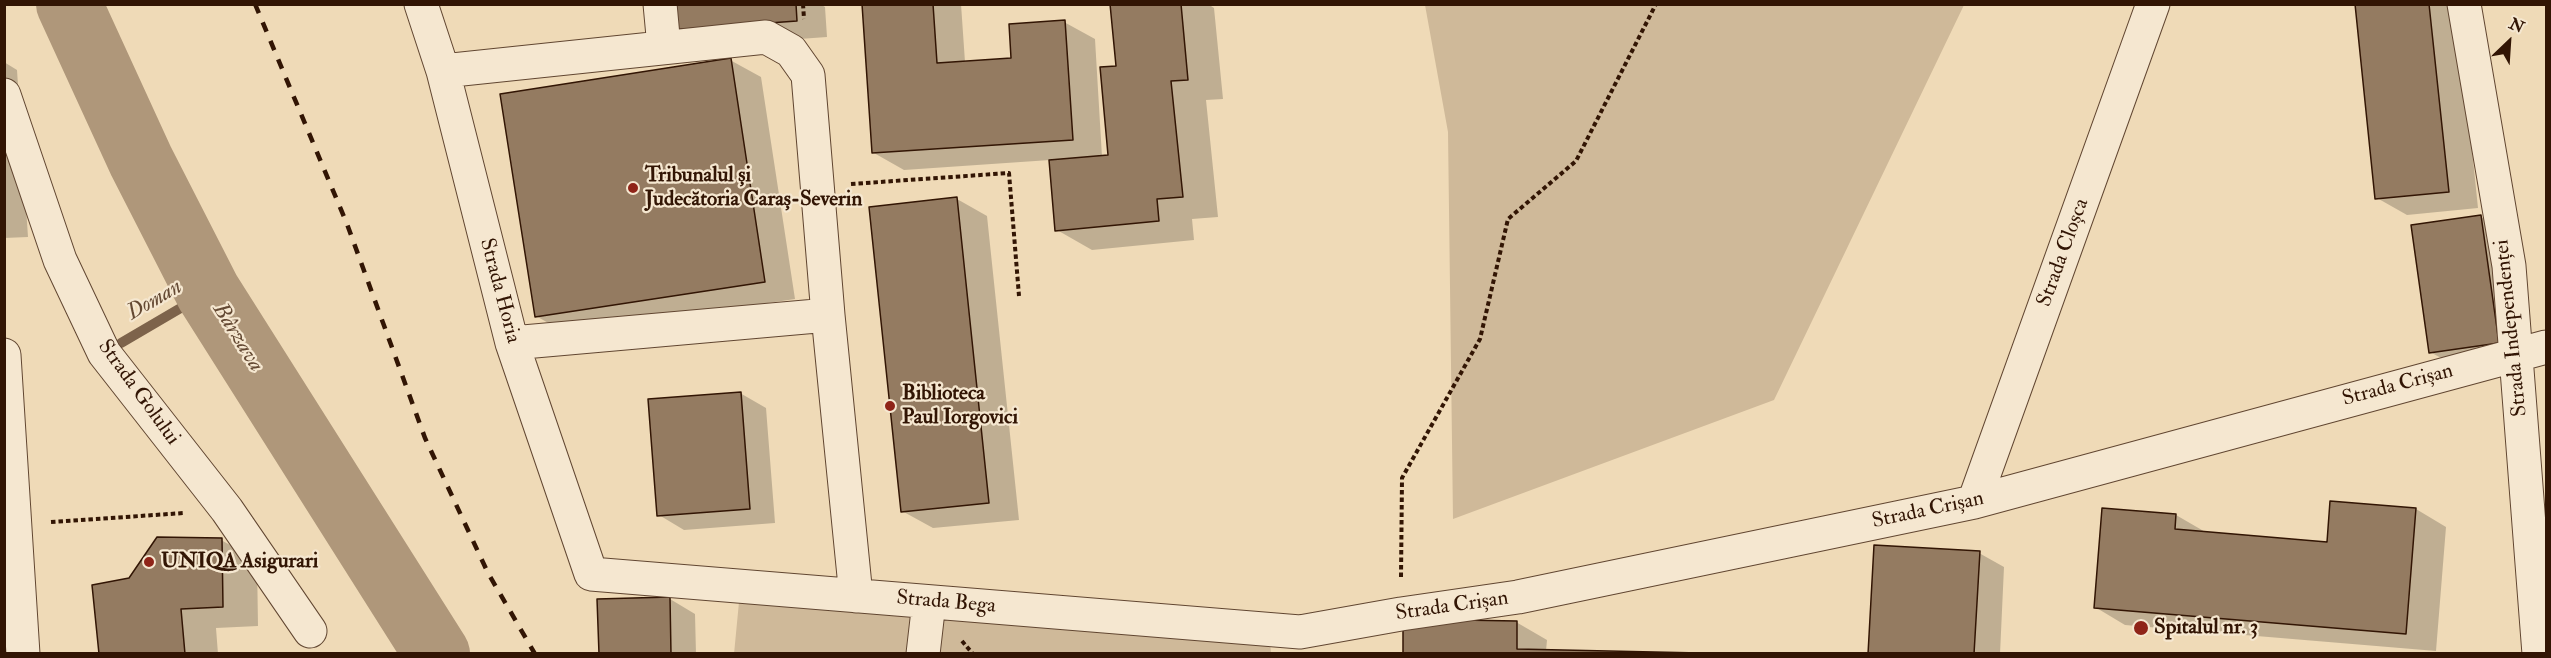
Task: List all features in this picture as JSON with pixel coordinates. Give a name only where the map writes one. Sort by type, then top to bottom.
[{"type":"street","name":"Strada Horia","points":[[421,4],[443,71],[512,343],[591,574]]},
{"type":"street","points":[[660,4],[664,47]]},
{"type":"street","name":"Strada Cloșca","points":[[1974,502],[2153,4]]},
{"type":"street","name":"Strada Independenței","points":[[2464,4],[2509,266],[2531,350],[2541,639]]},
{"type":"street","points":[[443,71],[766,37],[791,51],[808,75],[828,315],[856,596]]},
{"type":"street","name":"Strada Golului","points":[[4,95],[60,260],[104,353],[228,510],[310,631]]},
{"type":"street","points":[[512,343],[828,315]]},
{"type":"street","name":"Strada Crișan","points":[[1301,643],[1401,614],[1518,597],[1974,502],[2531,350]]},
{"type":"street","points":[[4,355],[9,524],[23,654]]},
{"type":"street","name":"Strada Bega","points":[[591,574],[929,602],[1301,643]]},
{"type":"street","points":[[923,654],[929,602]]},
{"type":"path","points":[[1401,614],[1402,478],[1480,339],[1508,219],[1576,161],[1656,4]]},
{"type":"path","points":[[818,186],[1010,173],[1019,296]]},
{"type":"path","points":[[9,524],[228,510]]},
{"type":"shaded area","points":[[1425,4],[1964,5],[1774,400],[1453,519],[1448,132]]},
{"type":"shaded area","points":[[739,602],[1270,642],[1271,653],[734,654]]},
{"type":"building","points":[[669,4],[796,4],[797,21],[671,30]]},
{"type":"building","points":[[862,4],[933,4],[937,63],[1011,58],[1009,24],[1065,20],[1073,140],[872,153]]},
{"type":"building","points":[[1110,4],[1181,4],[1188,80],[1171,81],[1183,197],[1157,199],[1159,221],[1055,231],[1049,160],[1108,155],[1100,67],[1116,66]]},
{"type":"building","points":[[2355,4],[2429,4],[2449,192],[2375,199]]},
{"type":"building","name":"Tribunalul și Judecătoria Caraș-Severin","points":[[731,58],[765,282],[535,317],[500,94]]},
{"type":"building","points":[[957,197],[989,503],[901,512],[869,207]]},
{"type":"building","points":[[2481,215],[2499,343],[2429,353],[2411,225]]},
{"type":"building","points":[[741,392],[750,509],[657,516],[648,399]]},
{"type":"building","points":[[2330,501],[2416,508],[2406,634],[2094,608],[2102,508],[2176,514],[2175,529],[2327,542]]},
{"type":"building","points":[[157,537],[222,538],[223,607],[181,609],[185,654],[99,654],[92,585],[129,578]]},
{"type":"building","points":[[1874,545],[1980,551],[1974,654],[1868,654]]},
{"type":"building","points":[[670,597],[671,654],[599,654],[597,599]]},
{"type":"building","points":[[1403,619],[1517,621],[1517,649],[1746,654],[1403,654]]},
{"type":"waterway","name":"Bârzava","points":[[69,4],[141,161],[208,292],[437,654]]},
{"type":"waterway","name":"Doman","points":[[121,343],[208,292]]},
{"type":"railway","points":[[255,4],[347,224],[425,438],[488,573],[535,654]]},
{"type":"place","name":"Tribunalul și Judecătoria Caraș-Severin","points":[[633,188]]},
{"type":"place","name":"Biblioteca Paul Iorgovici","points":[[890,406]]},
{"type":"place","name":"UNIQA Asigurari","points":[[149,562]]},
{"type":"place","name":"Spitalul nr. 3","points":[[2141,628]]}]
